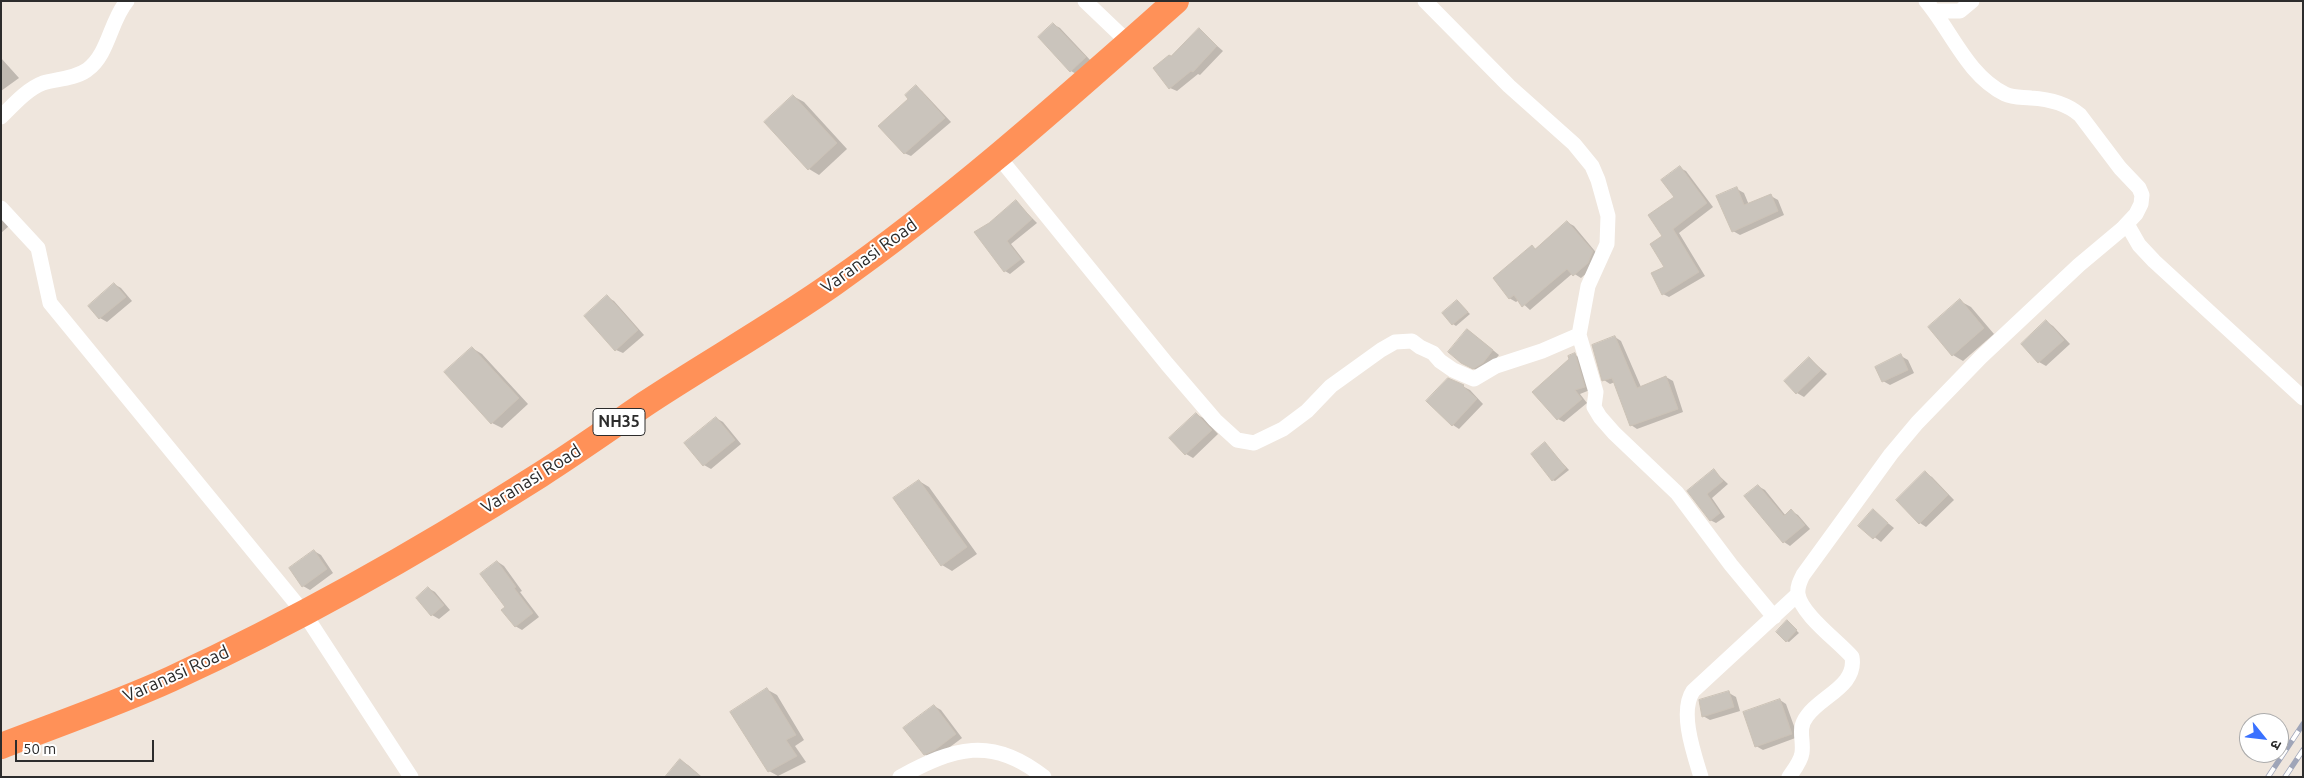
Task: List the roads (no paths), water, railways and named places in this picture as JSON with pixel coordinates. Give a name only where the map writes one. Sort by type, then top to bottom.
[{"type":"highway","name":"Varanasi Road","points":[[1,746],[166,681],[304,613],[394,564],[543,473],[714,359],[834,283],[923,217],[998,156],[1176,1]]},
{"type":"street","points":[[1,117],[36,87],[74,76],[85,71],[96,62],[115,20],[127,1]]},
{"type":"street","points":[[1085,1],[1129,43]]},
{"type":"street","points":[[1425,1],[1510,86],[1574,144],[1592,166],[1608,216],[1607,244],[1588,286],[1579,335],[1596,392],[1594,407],[1614,433],[1677,493],[1731,565],[1774,616]]},
{"type":"street","points":[[1930,6],[1960,11],[1972,1]]},
{"type":"street","points":[[1789,777],[1802,752],[1800,734],[1802,724],[1808,714],[1842,685],[1853,666],[1852,657],[1808,612],[1798,594],[1803,575],[1902,440],[1981,357],[2127,224],[2141,204],[2142,195],[2139,188],[2120,168],[2072,108],[2056,102],[2016,97],[1996,88],[1969,62],[1930,6]]},
{"type":"street","points":[[998,156],[1215,420],[1237,440],[1246,443],[1266,438],[1283,429],[1307,411],[1331,386],[1395,342],[1412,341],[1420,348],[1433,353],[1440,361],[1453,370],[1474,379],[1496,366],[1542,351],[1579,335]]},
{"type":"street","points":[[1,208],[38,248],[50,303],[304,613],[411,777]]},
{"type":"street","points":[[2127,224],[2139,244],[2154,261],[2303,398]]},
{"type":"street","points":[[1701,777],[1686,716],[1688,698],[1693,691],[1798,594]]},
{"type":"street","points":[[900,777],[950,753],[973,750],[999,752],[1020,760],[1044,777]]},
{"type":"railway","points":[[2268,777],[2303,724]]},
{"type":"railway","points":[[2285,777],[2303,750]]}]
